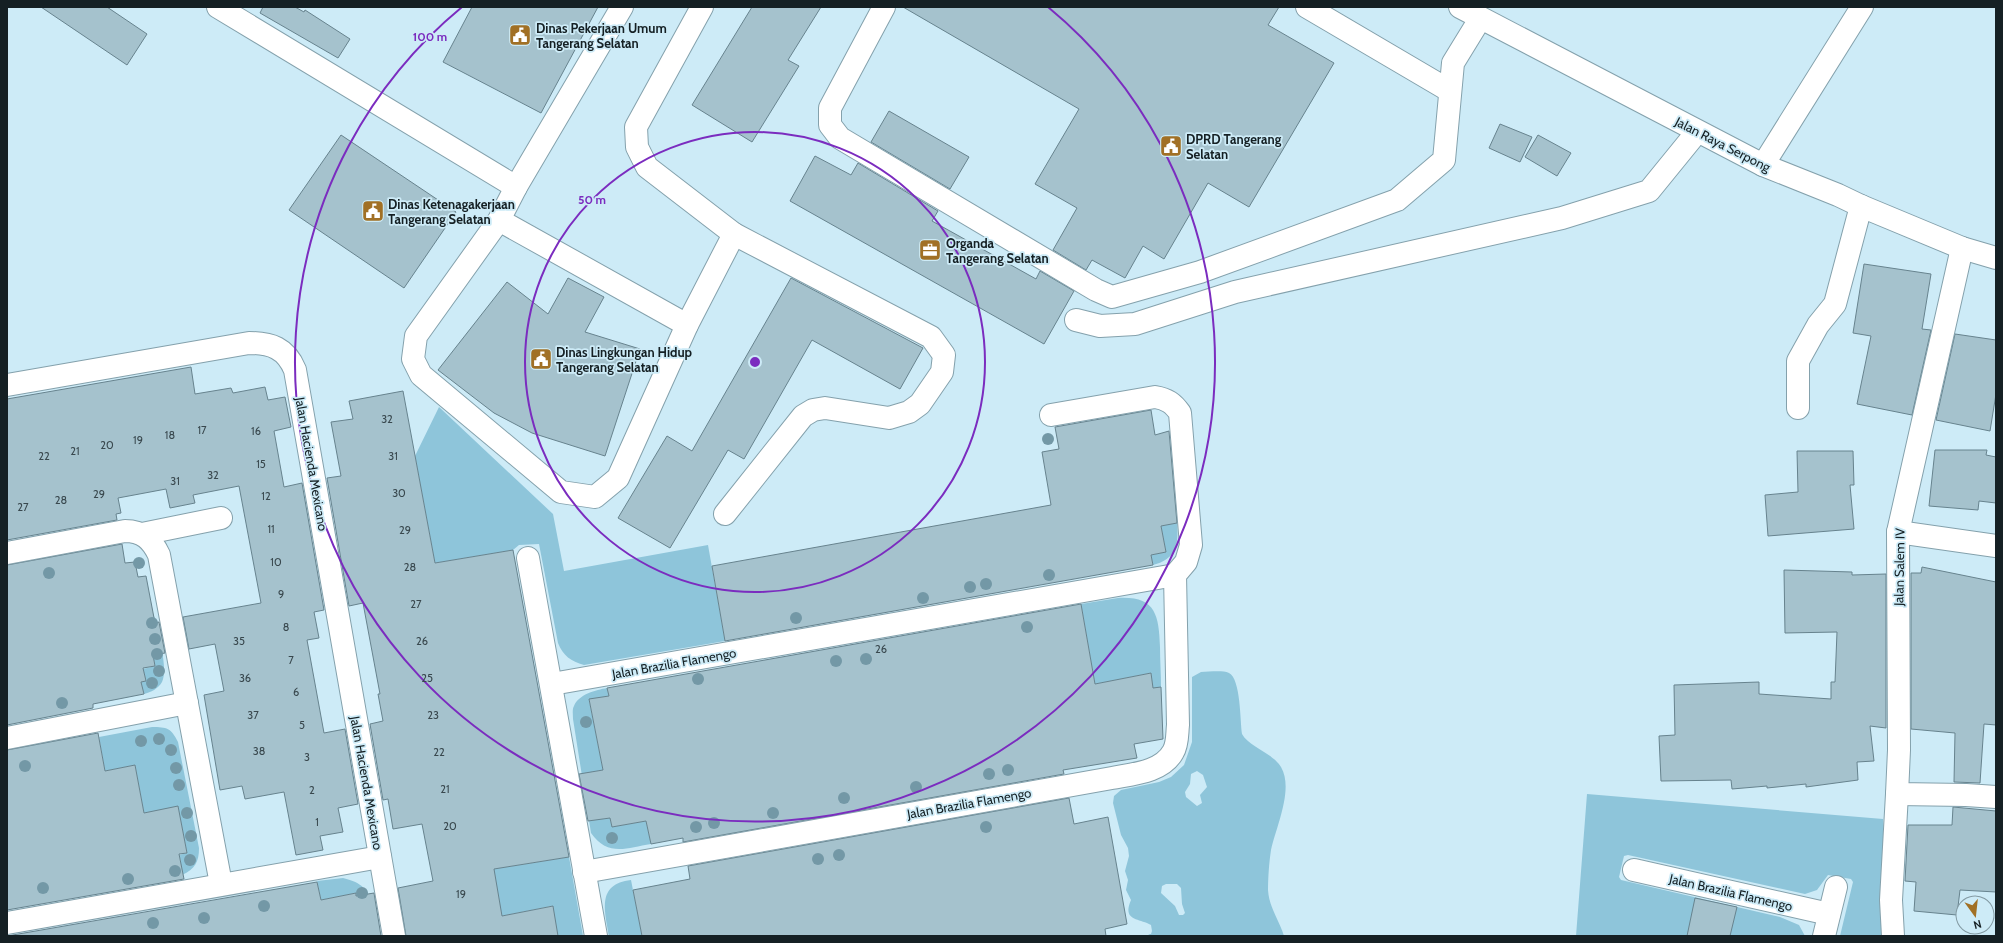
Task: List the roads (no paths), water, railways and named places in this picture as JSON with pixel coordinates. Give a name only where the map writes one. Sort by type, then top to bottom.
[{"type":"street","points":[[218,7],[246,15],[516,187]]},
{"type":"street","points":[[622,7],[516,187],[499,220],[416,336],[412,360],[421,375],[561,492],[595,497],[618,478],[687,325],[734,234]]},
{"type":"street","points":[[702,7],[636,127],[637,146],[647,167],[734,234],[930,337],[944,355],[942,372],[920,404],[909,412],[888,418],[825,408],[813,410],[803,416],[725,514]]},
{"type":"street","points":[[884,7],[830,108],[830,125],[840,138],[1096,290],[1112,297],[1200,272],[1397,200],[1444,160],[1453,63],[1480,19]]},
{"type":"street","points":[[1307,7],[1450,91]]},
{"type":"street","name":"Jalan Raya Serpong","points":[[1460,7],[1480,19],[1615,87],[1697,132],[1763,165],[1962,248],[1996,258]]},
{"type":"street","points":[[1763,165],[1862,7]]},
{"type":"street","points":[[1076,320],[1100,326],[1135,324],[1235,292],[1562,218],[1649,191],[1697,132]]},
{"type":"street","points":[[1798,408],[1798,361],[1818,325],[1835,304],[1861,206]]},
{"type":"street","points":[[499,220],[687,325]]},
{"type":"street","name":"Jalan Salem IV","points":[[1894,936],[1891,900],[1898,794],[1899,750],[1898,532],[1962,248]]},
{"type":"street","name":"Jalan Hacienda Mexicano","points":[[7,385],[249,343],[270,345],[285,353],[295,370],[394,936]]},
{"type":"street","points":[[1051,415],[1155,397],[1165,398],[1174,405],[1180,414],[1191,545],[1186,562],[1175,575]]},
{"type":"street","points":[[7,553],[125,531],[142,534],[220,518]]},
{"type":"street","points":[[1898,532],[1996,546]]},
{"type":"street","points":[[142,534],[153,543],[159,556],[221,884]]},
{"type":"street","points":[[528,558],[552,684],[596,936]]},
{"type":"street","name":"Jalan Brazilia Flamengo","points":[[552,684],[1175,575],[1178,724],[1176,744],[1168,758],[1156,767],[1112,778],[584,872]]},
{"type":"street","points":[[7,738],[187,703]]},
{"type":"street","points":[[1898,794],[1996,797]]},
{"type":"street","name":"Jalan Hacienda Mexicano","points":[[7,923],[380,857]]},
{"type":"street","name":"Jalan Brazilia Flamengo","points":[[1634,870],[1829,914]]},
{"type":"street","points":[[1824,936],[1836,887]]},
{"type":"place","name":"Dinas Pekerjaan Umum Tangerang Selatan","points":[[520,35]]},
{"type":"place","name":"DPRD Tangerang Selatan","points":[[1171,146]]},
{"type":"place","name":"Dinas Ketenagakerjaan Tangerang Selatan","points":[[373,211]]},
{"type":"place","name":"Organda Tangerang Selatan","points":[[930,250]]},
{"type":"place","name":"Dinas Lingkungan Hidup Tangerang Selatan","points":[[541,359]]}]
